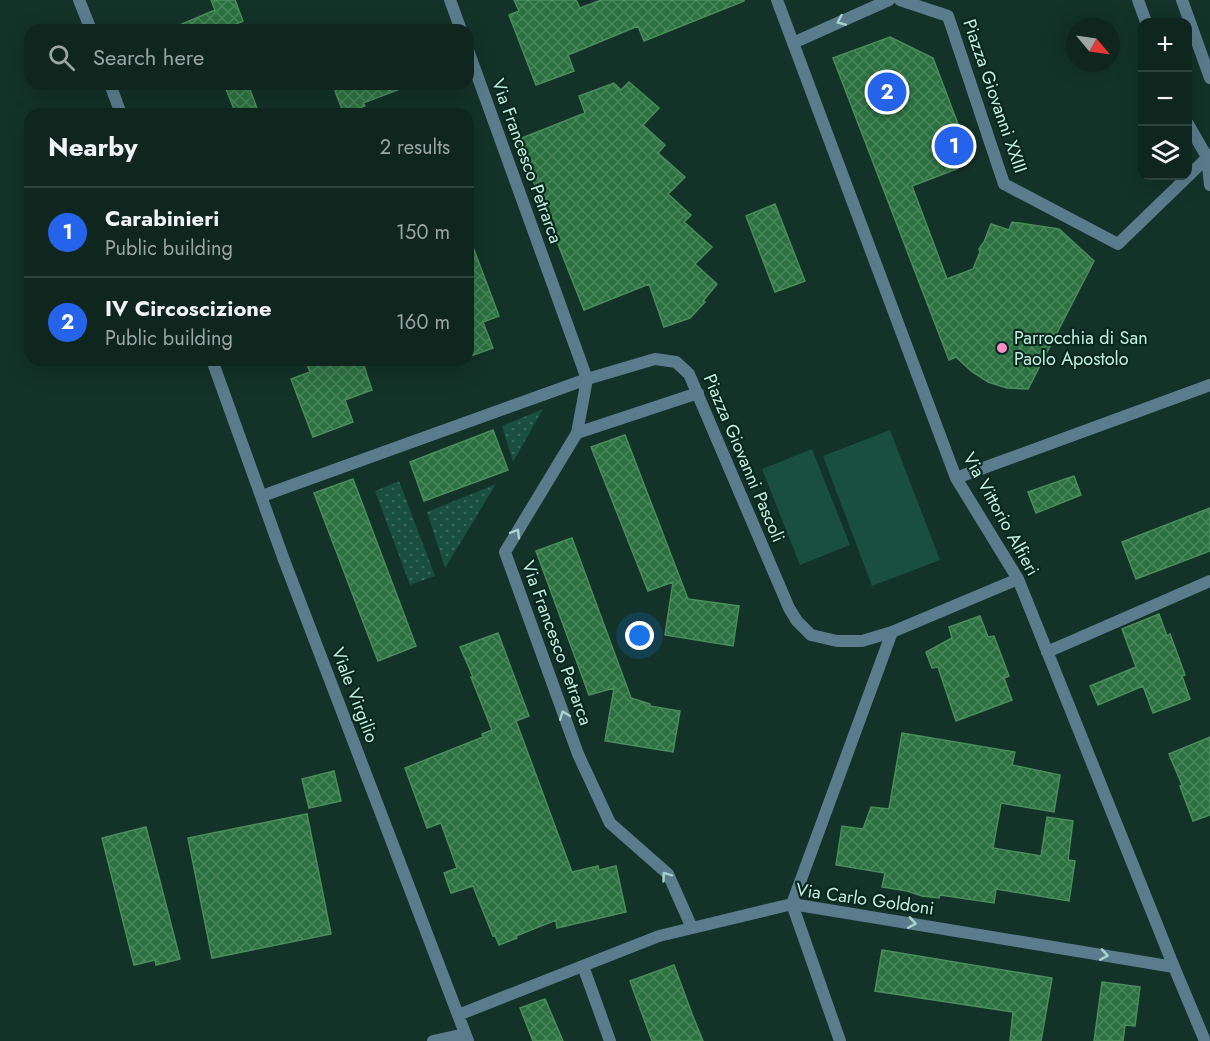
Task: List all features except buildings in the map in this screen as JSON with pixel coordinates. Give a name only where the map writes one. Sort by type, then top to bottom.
[{"type":"street","points":[[79,0],[89,24]]},
{"type":"street","points":[[450,0],[459,24]]},
{"type":"street","name":"Via Vittorio Alfieri","points":[[777,0],[956,478],[1018,579],[1205,1041]]},
{"type":"street","points":[[793,43],[889,0]]},
{"type":"street","name":"Piazza Giovanni XXIII","points":[[900,0],[948,16],[1004,184],[1118,244],[1209,157]]},
{"type":"street","points":[[1138,0],[1145,18]]},
{"type":"street","points":[[1182,0],[1210,78]]},
{"type":"street","name":"Via Francesco Petrarca","points":[[474,67],[586,379],[577,433],[505,552],[578,754],[610,823],[668,874],[692,928]]},
{"type":"street","points":[[112,90],[120,108]]},
{"type":"street","points":[[1189,126],[1209,157],[1210,185]]},
{"type":"street","name":"Piazza Giovanni Pascoli","points":[[262,496],[586,379],[656,359],[676,362],[689,374],[789,608],[797,621],[811,635],[837,641],[862,641],[892,632],[1018,579]]},
{"type":"street","name":"Viale Virgilio","points":[[214,366],[297,593],[467,1038]]},
{"type":"street","points":[[956,478],[1210,385]]},
{"type":"street","points":[[577,433],[698,393]]},
{"type":"street","points":[[1047,652],[1210,581]]},
{"type":"street","points":[[840,1041],[792,904],[892,632]]},
{"type":"street","name":"Via Carlo Goldoni","points":[[458,1015],[659,936],[792,904],[1174,967]]},
{"type":"street","points":[[583,966],[610,1041]]},
{"type":"street","points":[[433,1041],[467,1038]]},
{"type":"green space","points":[[543,409],[513,462],[502,426]]},
{"type":"green space","points":[[890,430],[940,560],[872,586],[823,456]]},
{"type":"green space","points":[[812,449],[850,545],[800,565],[762,469]]},
{"type":"green space","points":[[399,481],[435,576],[410,585],[375,491]]},
{"type":"green space","points":[[496,484],[445,568],[427,512]]},
{"type":"place","name":"IV Circoscizione","points":[[887,92]]},
{"type":"place","name":"Carabinieri","points":[[954,146]]},
{"type":"place","name":"Parrocchia di San Paolo Apostolo","points":[[1002,348]]}]
